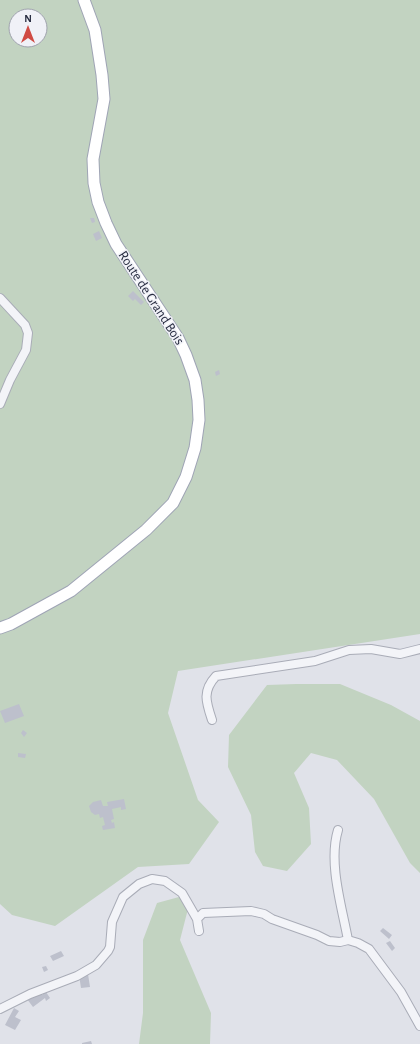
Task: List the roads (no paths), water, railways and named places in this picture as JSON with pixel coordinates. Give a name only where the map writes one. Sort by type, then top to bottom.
[{"type":"main road","name":"Route de Grand Bois","points":[[0,628],[11,624],[71,591],[146,530],[173,503],[186,477],[195,448],[199,420],[195,380],[184,349],[151,295],[116,244],[98,202],[94,183],[93,159],[104,99],[95,30],[84,0]]},
{"type":"street","points":[[0,298],[25,325],[28,333],[28,341],[26,350],[10,380],[0,404]]},
{"type":"street","points":[[212,720],[206,698],[209,683],[216,676],[315,661],[349,650],[372,650],[400,654],[420,649]]},
{"type":"street","points":[[338,830],[334,852],[337,880],[348,940]]},
{"type":"street","points":[[0,1009],[30,994],[77,976],[96,965],[110,948],[112,922],[124,897],[139,884],[152,879],[165,881],[182,894],[197,919],[199,931]]},
{"type":"street","points":[[197,919],[202,913],[251,911],[264,914],[272,919],[317,935],[329,941],[340,942],[348,940],[358,942],[369,949],[401,992],[420,1026]]}]
